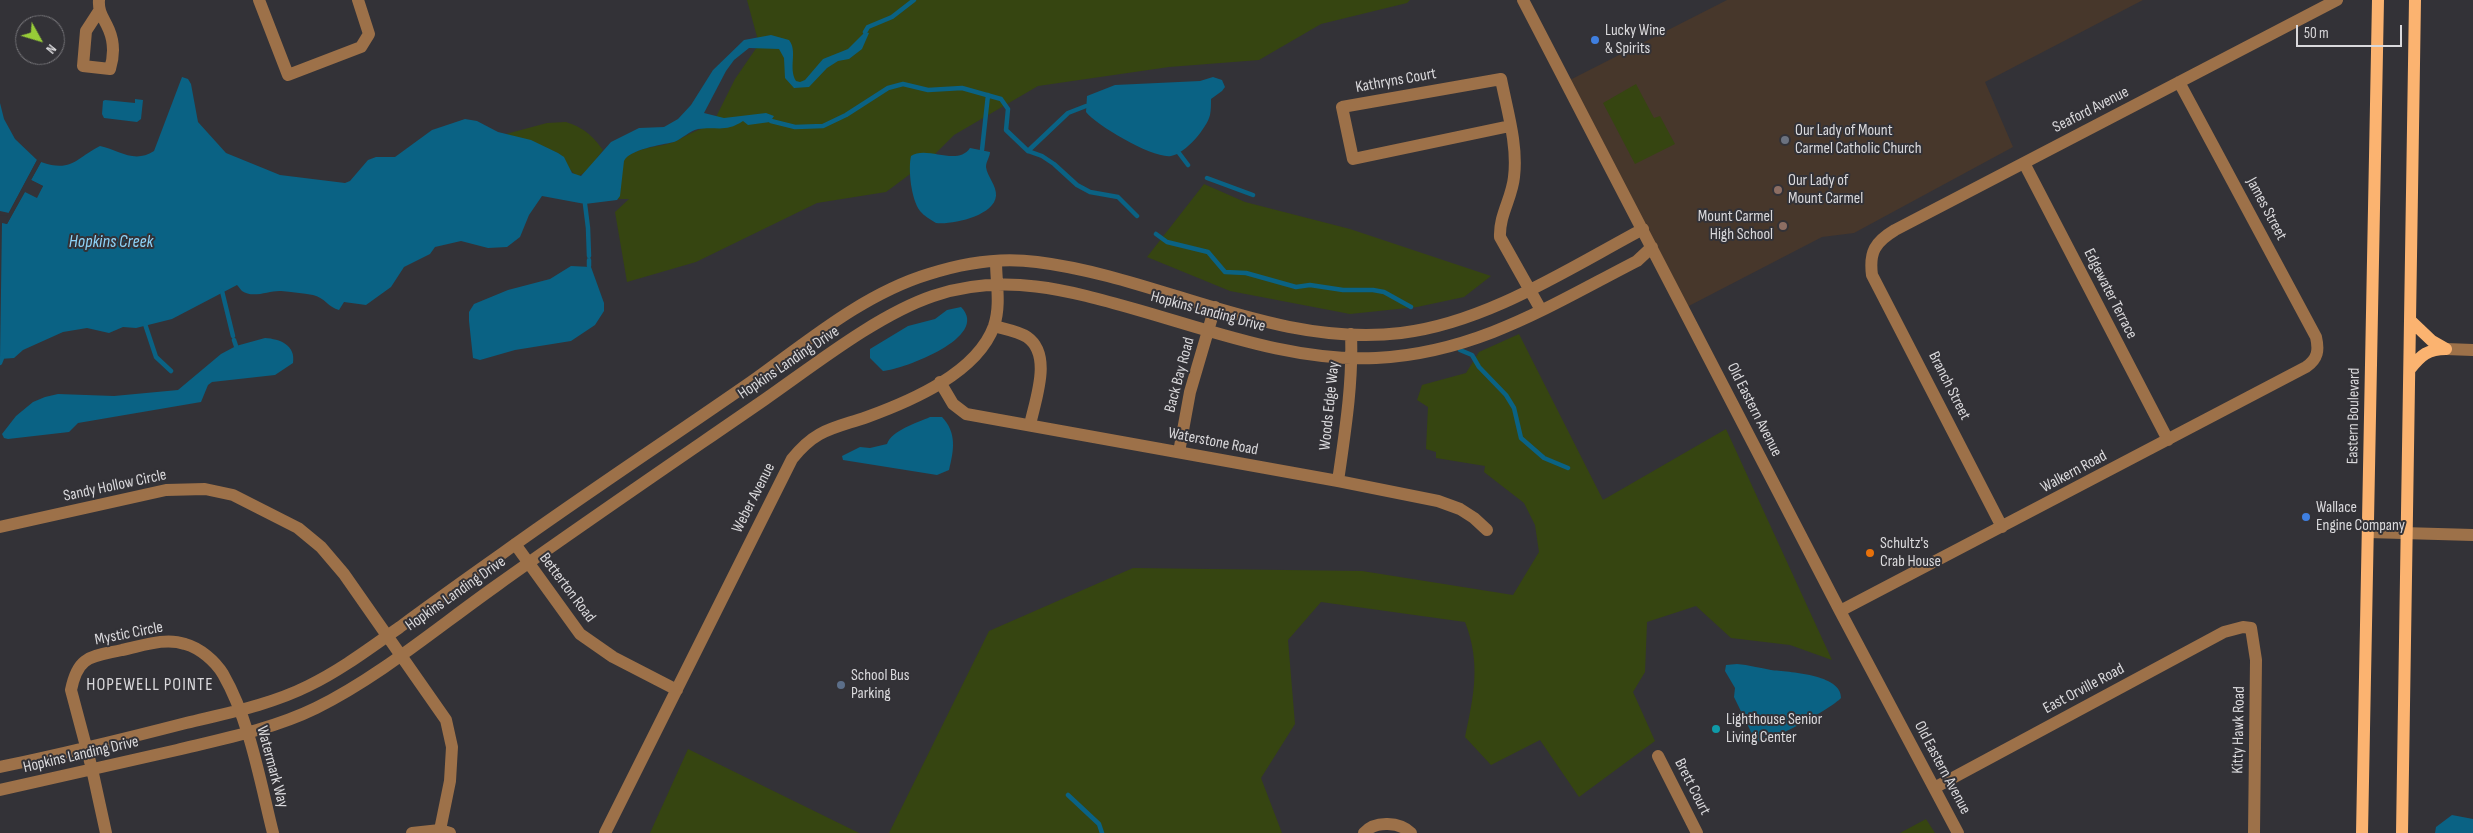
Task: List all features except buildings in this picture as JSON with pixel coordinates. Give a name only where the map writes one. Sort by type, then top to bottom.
[{"type":"main road","name":"Eastern Boulevard","points":[[2362,833],[2378,0]]},
{"type":"main road","points":[[2402,833],[2415,0]]},
{"type":"main road","points":[[2411,321],[2432,341],[2446,349]]},
{"type":"main road","points":[[2410,369],[2421,355],[2434,349],[2446,349]]},
{"type":"street","points":[[259,0],[288,75],[361,47],[369,34],[358,0]]},
{"type":"street","name":"Old Eastern Avenue","points":[[1523,0],[1840,612],[1958,833]]},
{"type":"street","name":"Seaford Avenue","points":[[1870,259],[1875,248],[1886,236],[2337,0]]},
{"type":"street","name":"Kathryns Court","points":[[1510,126],[1353,159],[1342,107],[1501,78],[1510,126],[1514,149],[1514,179],[1499,226],[1500,237],[1541,310]]},
{"type":"street","name":"James Street","points":[[2179,82],[2316,337],[2318,354]]},
{"type":"street","name":"Edgewater Terrace","points":[[2024,164],[2168,440]]},
{"type":"street","name":"Hopkins Landing Drive","points":[[0,767],[86,749],[274,701],[309,686],[352,662],[515,544],[874,296],[911,279],[952,266],[996,261],[1037,262],[1087,271],[1307,331],[1351,334],[1402,333],[1446,325],[1478,314],[1530,289],[1642,229]]},
{"type":"street","name":"Hopkins Landing Drive","points":[[0,790],[247,733],[315,708],[366,679],[528,563],[895,312],[933,296],[996,284],[1054,287],[1288,351],[1329,357],[1352,358],[1398,355],[1462,344],[1487,336],[1637,261],[1652,247]]},
{"type":"street","name":"Branch Street","points":[[1870,259],[1872,275],[2002,527]]},
{"type":"street","name":"Weber Avenue","points":[[605,833],[792,459],[812,438],[828,429],[868,417],[940,382],[969,363],[987,340],[994,326],[998,300],[996,261]]},
{"type":"street","name":"Back Bay Road","points":[[1179,452],[1190,392],[1215,307]]},
{"type":"street","points":[[994,326],[1025,336],[1033,342],[1039,352],[1040,372],[1030,425]]},
{"type":"street","name":"Woods Edge Way","points":[[1338,481],[1352,358],[1351,334]]},
{"type":"street","points":[[2446,349],[2473,350]]},
{"type":"street","name":"Walkern Road","points":[[1840,612],[2306,367],[2318,354]]},
{"type":"street","name":"Waterstone Road","points":[[940,382],[953,404],[966,414],[1338,481],[1438,502],[1460,509],[1487,530]]},
{"type":"street","name":"Sandy Hollow Circle","points":[[0,527],[166,490],[205,488],[232,495],[298,528],[321,547],[344,574],[440,708],[446,720],[452,747],[445,831]]},
{"type":"street","points":[[2368,532],[2473,535]]},
{"type":"street","name":"Betterton Road","points":[[515,544],[580,634],[613,657],[677,690]]},
{"type":"street","name":"East Orville Road","points":[[1934,788],[2224,632],[2243,627],[2251,628]]},
{"type":"street","name":"Kitty Hawk Road","points":[[2251,628],[2256,668],[2254,833]]},
{"type":"street","name":"Mystic Circle","points":[[106,833],[92,769],[71,690],[78,666],[89,658],[162,642],[185,644],[207,656],[223,673],[239,710]]},
{"type":"street","name":"Watermark Way","points":[[239,710],[247,733],[273,833]]},
{"type":"street","name":"Brett Court","points":[[1658,756],[1697,833]]},
{"type":"street","points":[[1364,833],[1368,829],[1382,824],[1403,826],[1411,833]]},
{"type":"street","points":[[412,833],[445,831]]},
{"type":"shaded area","name":"Our Lady of Mount Carmel","points":[[1727,0],[2143,0],[1985,82],[2013,147],[1854,233],[1822,237],[1683,309],[1566,82]]},
{"type":"green space","points":[[747,0],[1410,0],[1407,3],[1321,24],[1259,60],[1169,67],[1038,86],[954,135],[929,160],[886,192],[817,203],[696,262],[627,282],[615,212],[629,199],[618,199],[624,159],[642,149],[676,141],[712,125],[735,79],[759,44]]},
{"type":"green space","points":[[1636,84],[1654,118],[1660,116],[1675,144],[1635,164],[1603,103]]},
{"type":"green space","points":[[566,122],[587,133],[603,150],[588,170],[579,176],[572,172],[558,153],[506,134],[547,123]]},
{"type":"green space","points":[[1204,184],[1245,202],[1350,229],[1491,276],[1464,297],[1417,307],[1350,314],[1230,291],[1147,257]]},
{"type":"green space","points":[[1519,334],[1603,500],[1726,429],[1832,660],[1790,645],[1731,638],[1696,606],[1647,622],[1645,672],[1633,692],[1655,741],[1579,797],[1540,740],[1491,765],[1465,737],[1473,693],[1474,665],[1473,651],[1465,622],[1321,602],[1288,640],[1295,724],[1261,778],[1282,833],[889,833],[989,631],[1133,568],[1362,571],[1513,595],[1539,552],[1535,525],[1524,503],[1484,472],[1485,466],[1436,458],[1436,452],[1426,449],[1428,407],[1417,400],[1422,385],[1466,373],[1479,352]]},
{"type":"green space","points":[[688,749],[859,833],[650,833]]},
{"type":"green space","points":[[1926,819],[1935,833],[1900,833]]},
{"type":"water","name":"Hopkins Creek","points":[[865,32],[869,33],[862,49],[849,59],[838,61],[827,68],[809,87],[794,88],[785,78],[784,58],[779,49],[749,48],[734,60],[726,71],[704,113],[724,118],[766,113],[774,116],[770,122],[748,125],[743,121],[726,128],[698,129],[674,142],[633,153],[624,161],[620,196],[617,200],[585,204],[542,196],[529,215],[520,237],[507,247],[488,248],[461,241],[435,247],[430,254],[404,267],[391,287],[366,305],[344,302],[339,310],[313,295],[281,291],[251,294],[242,291],[237,285],[172,319],[136,328],[123,327],[109,333],[87,328],[63,332],[23,350],[14,358],[0,359],[2,222],[7,224],[25,191],[36,197],[43,186],[31,180],[41,162],[51,165],[67,165],[100,146],[133,156],[147,155],[154,151],[182,77],[188,79],[191,84],[198,122],[226,153],[280,175],[345,183],[350,181],[368,160],[376,157],[395,157],[432,130],[465,119],[477,121],[498,132],[531,140],[558,153],[564,157],[572,173],[581,176],[611,142],[639,128],[664,127],[678,119],[691,105],[713,70],[744,40],[771,35],[789,40],[793,49],[794,76],[796,81],[800,82],[805,80],[823,59],[848,49]]},
{"type":"water","points":[[1213,77],[1222,80],[1225,87],[1211,99],[1210,113],[1205,127],[1189,146],[1171,156],[1163,156],[1126,140],[1113,133],[1086,112],[1087,96],[1115,85],[1200,81]]},
{"type":"water","points":[[135,99],[143,100],[141,119],[137,122],[104,118],[102,114],[103,101],[135,103]]},
{"type":"water","points":[[0,103],[4,119],[15,139],[37,160],[8,214],[0,212]]},
{"type":"water","points":[[970,148],[990,152],[986,167],[996,192],[994,203],[988,209],[971,218],[961,221],[936,223],[922,213],[914,199],[910,176],[911,156],[925,153],[958,156]]},
{"type":"water","points":[[571,266],[591,267],[604,303],[604,311],[595,325],[571,341],[515,350],[480,360],[473,358],[469,312],[474,304],[508,290],[550,279]]},
{"type":"water","points":[[961,307],[967,318],[964,329],[955,340],[941,350],[925,358],[883,371],[870,358],[870,349],[908,326],[935,319],[947,310]]},
{"type":"water","points":[[265,338],[286,344],[292,352],[293,363],[275,375],[212,382],[208,385],[201,402],[78,423],[69,432],[8,439],[4,438],[2,434],[16,416],[33,402],[45,397],[58,394],[114,396],[178,390],[221,354],[236,346]]},
{"type":"water","points":[[930,417],[942,417],[950,429],[953,449],[949,470],[937,475],[843,460],[842,456],[860,447],[870,448],[887,444],[899,431]]},
{"type":"water","points":[[1737,664],[1801,673],[1824,679],[1839,690],[1841,698],[1801,723],[1776,736],[1759,742],[1751,732],[1734,697],[1735,688],[1725,671],[1726,665]]},
{"type":"water","points":[[2452,815],[2473,819],[2473,833],[2435,833],[2436,827]]},
{"type":"pier","points":[[37,160],[41,162],[31,180],[43,186],[37,198],[25,192],[7,224],[2,223],[0,230],[0,221],[6,221],[8,216],[0,215],[0,211],[9,213]]},
{"type":"waterway","name":"Hopkins Creek","points":[[865,32],[868,27],[892,17],[914,0]]},
{"type":"waterway","name":"Hopkins Creek","points":[[771,121],[795,127],[823,126],[846,115],[888,88],[903,84],[928,90],[962,88],[1001,99],[1008,109],[1006,130],[1028,151],[1042,156],[1077,185],[1090,192],[1118,197],[1137,216]]},
{"type":"waterway","points":[[982,150],[988,95]]},
{"type":"waterway","name":"Hopkins Creek","points":[[1028,151],[1068,113],[1086,106]]},
{"type":"waterway","points":[[1179,153],[1188,165]]},
{"type":"waterway","points":[[1207,178],[1253,195]]},
{"type":"waterway","points":[[585,204],[589,256]]},
{"type":"waterway","name":"Hopkins Creek","points":[[1156,234],[1167,242],[1208,252],[1225,272],[1246,273],[1296,287],[1310,285],[1343,290],[1384,292],[1411,307]]},
{"type":"waterway","points":[[589,260],[589,266]]},
{"type":"waterway","points":[[222,291],[233,336]]},
{"type":"waterway","points":[[145,324],[156,357],[171,371]]},
{"type":"waterway","points":[[234,340],[236,346]]},
{"type":"waterway","points":[[1460,350],[1472,355],[1479,367],[1506,395],[1514,408],[1521,438],[1544,458],[1568,468]]},
{"type":"waterway","points":[[0,363],[2,358]]},
{"type":"waterway","points":[[1068,795],[1099,824],[1102,833]]},
{"type":"place","name":"Lucky Wine & Spirits","points":[[1595,40]]},
{"type":"place","name":"Our Lady of Mount Carmel Catholic Church","points":[[1785,140]]},
{"type":"place","name":"Our Lady of Mount Carmel","points":[[1778,190]]},
{"type":"place","name":"Mount Carmel High School","points":[[1783,226]]},
{"type":"place","name":"Wallace Engine Company","points":[[2306,517]]},
{"type":"place","name":"Schultz's Crab House","points":[[1870,553]]},
{"type":"place","name":"School Bus Parking","points":[[841,685]]},
{"type":"place","name":"Lighthouse Senior Living Center","points":[[1716,729]]},
{"type":"district","name":"HOPEWELL POINTE","points":[[150,685]]}]
